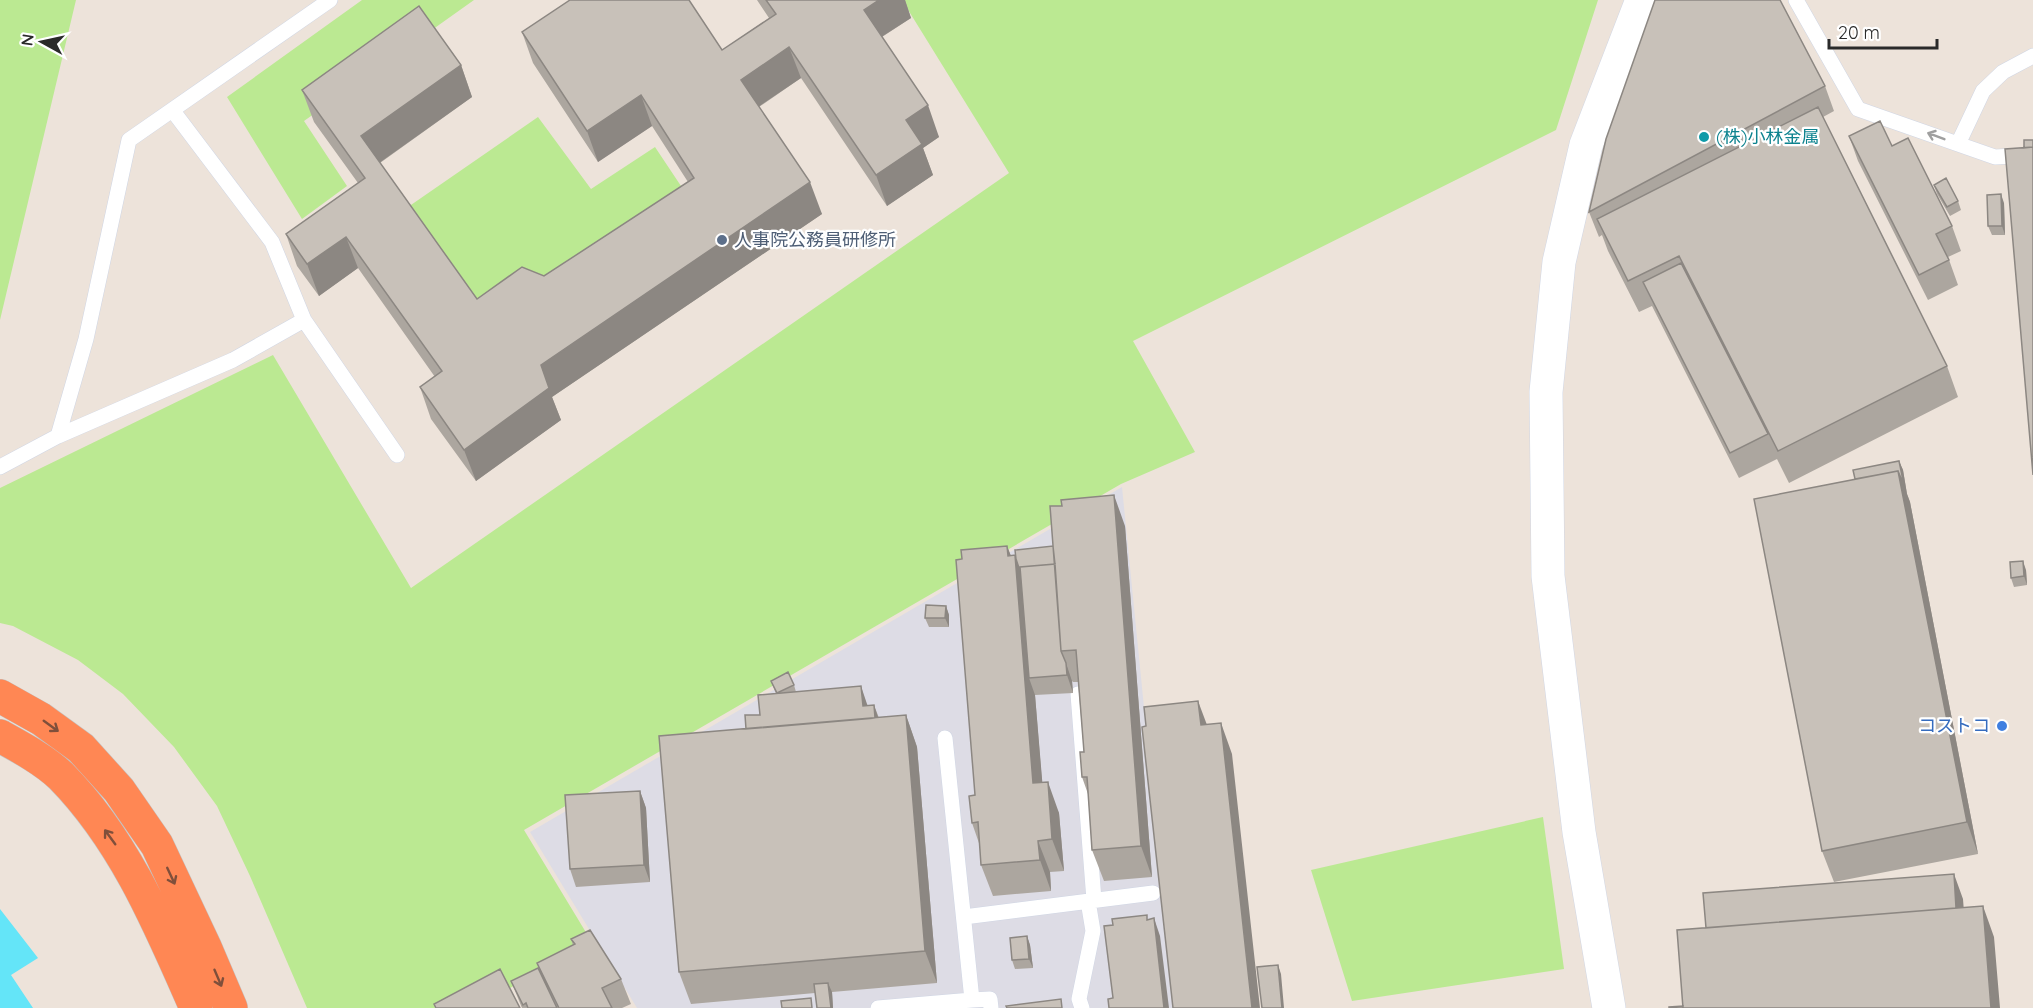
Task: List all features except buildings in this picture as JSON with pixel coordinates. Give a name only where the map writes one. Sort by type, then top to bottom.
[{"type":"highway","points":[[0,696],[41,719],[81,748],[118,790],[157,845],[231,1008]]},
{"type":"highway","points":[[0,736],[22,748],[60,775],[111,837],[131,869],[196,1008]]},
{"type":"street","points":[[1609,1008],[1579,832],[1548,576],[1546,392],[1559,262],[1586,145],[1642,0]]},
{"type":"lane","points":[[58,436],[86,339],[129,140],[330,0]]},
{"type":"lane","points":[[1796,0],[1858,109],[1995,157],[2033,155]]},
{"type":"lane","points":[[1958,144],[1983,91],[2003,72],[2033,56]]},
{"type":"lane","points":[[172,111],[272,242],[304,320],[397,455]]},
{"type":"lane","points":[[0,467],[58,436],[233,360],[304,320]]},
{"type":"lane","points":[[1078,694],[1093,930],[1079,999],[1082,1008]]},
{"type":"lane","points":[[945,738],[972,1000]]},
{"type":"lane","points":[[964,917],[1153,893]]},
{"type":"lane","points":[[878,1008],[990,999],[991,1008]]},
{"type":"shaded area","points":[[1122,487],[1174,1008],[637,1008],[530,832]]},
{"type":"green space","points":[[0,0],[76,0],[0,320]]},
{"type":"green space","points":[[362,0],[474,0],[304,121],[347,186],[302,219],[227,97]]},
{"type":"green space","points":[[902,0],[1598,0],[1556,130],[1133,341],[1195,452],[1121,484],[524,830],[593,944],[472,1008],[307,1008],[217,806],[174,747],[123,694],[78,660],[13,626],[0,623],[0,488],[273,355],[411,588],[1009,173]]},
{"type":"green space","points":[[538,117],[591,189],[655,147],[697,210],[489,323],[408,207]]},
{"type":"green space","points":[[1543,817],[1564,969],[1352,1001],[1311,870]]},
{"type":"water","points":[[0,909],[38,958],[11,975],[33,1008],[0,1008]]},
{"type":"place","name":"(株)小林金属","points":[[1704,137]]},
{"type":"place","name":"人事院公務員研修所","points":[[722,240]]},
{"type":"place","name":"コストコ","points":[[2002,726]]}]
